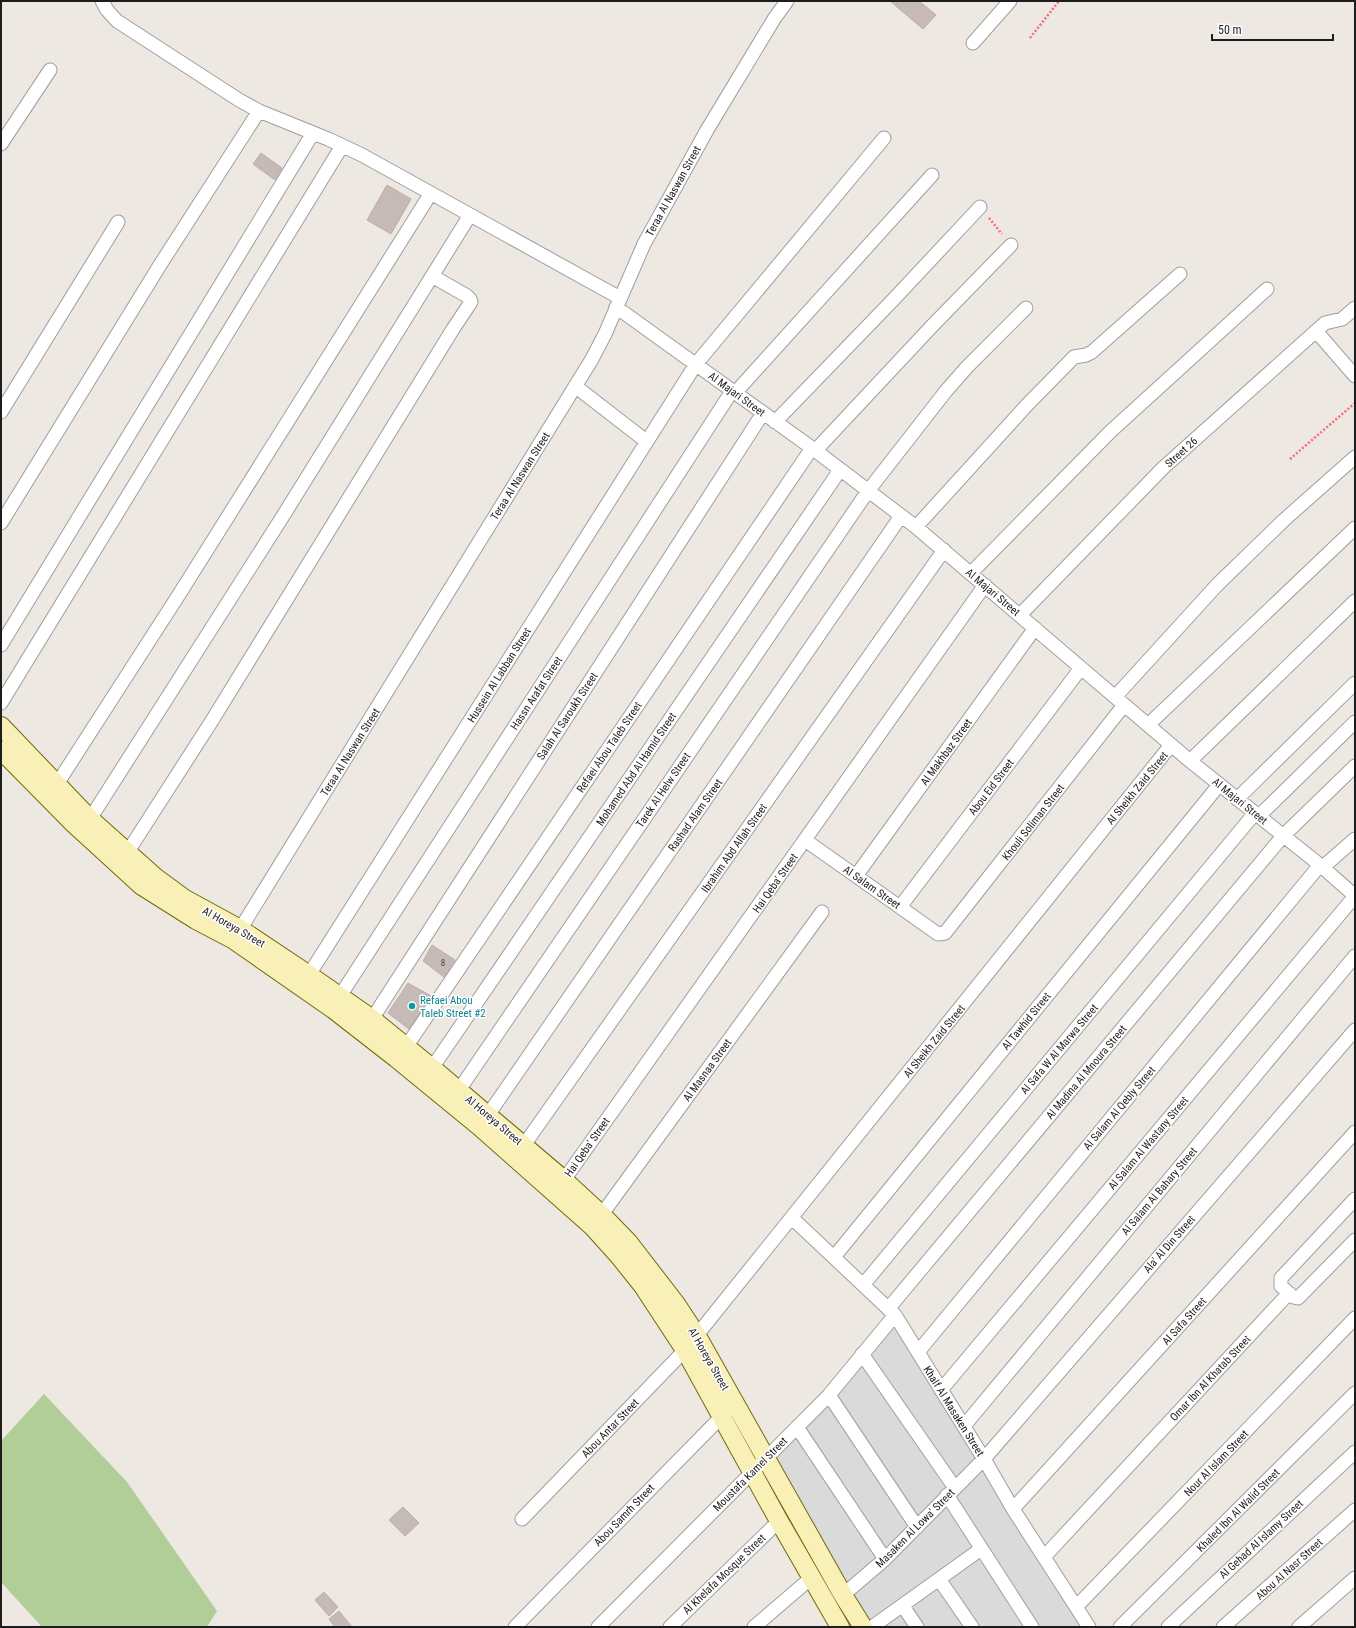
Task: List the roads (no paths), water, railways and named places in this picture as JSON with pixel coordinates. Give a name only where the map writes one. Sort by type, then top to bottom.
[{"type":"main road","name":"Al Horeya Street","points":[[1,726],[90,819],[127,853],[170,888],[305,980],[473,1122],[597,1221],[629,1244],[654,1273],[697,1336],[734,1404],[843,1595],[863,1627]]},
{"type":"main road","name":"Al Horeya Street","points":[[1,750],[72,822],[138,882],[172,906],[237,935]]},
{"type":"main road","name":"Al Horeya Street","points":[[305,980],[340,996],[372,1019],[459,1090],[564,1180],[597,1221],[643,1286],[685,1350],[779,1521],[840,1627]]},
{"type":"street","name":"Al Majari Street","points":[[102,1],[106,10],[117,21],[239,100],[259,111],[342,146],[430,193],[470,215],[618,303],[696,364],[916,527],[1190,761],[1322,866],[1355,896]]},
{"type":"street","name":"Teraa Al Naswan Street","points":[[237,935],[592,359],[644,244],[707,130],[774,19],[787,1]]},
{"type":"street","points":[[973,43],[1010,1]]},
{"type":"street","points":[[1,144],[50,70]]},
{"type":"street","points":[[1,523],[160,265],[259,111]]},
{"type":"street","points":[[1,645],[313,133]]},
{"type":"street","name":"Hussein Al Labban Street","points":[[305,980],[696,364],[884,138]]},
{"type":"street","points":[[1,703],[342,146]]},
{"type":"street","name":"Hassn Arafat Street","points":[[340,996],[734,392],[932,175]]},
{"type":"street","points":[[57,784],[180,593],[430,193]]},
{"type":"street","points":[[775,422],[893,300],[980,207]]},
{"type":"street","points":[[90,819],[283,516],[470,215]]},
{"type":"street","points":[[1,412],[118,222]]},
{"type":"street","name":"Refaei Abou Taleb Street","points":[[406,1047],[813,450],[1011,245]]},
{"type":"street","points":[[916,527],[1026,406],[1074,357],[1086,356],[1092,352],[1180,274]]},
{"type":"street","points":[[127,853],[217,712],[449,335],[471,302],[467,296],[432,276]]},
{"type":"street","points":[[971,573],[1111,431],[1267,289]]},
{"type":"street","name":"Tarek Al Helw Street","points":[[459,1090],[868,491],[946,391],[967,367],[1026,308]]},
{"type":"street","name":"Street 26","points":[[1020,615],[1163,468],[1316,331],[1326,323],[1342,319],[1355,308]]},
{"type":"street","points":[[1316,331],[1355,376]]},
{"type":"street","points":[[575,386],[646,441]]},
{"type":"street","name":"Salah Al Saroukh Street","points":[[372,1019],[763,413]]},
{"type":"street","name":"Khouli Soliman Street","points":[[938,934],[948,931],[1120,701],[1217,585],[1284,520],[1355,457]]},
{"type":"street","name":"Mohamed Abd Al Hamid Street","points":[[432,1068],[840,470]]},
{"type":"street","name":"Rashad Alam Street","points":[[488,1115],[902,516]]},
{"type":"street","points":[[1148,725],[1355,528]]},
{"type":"street","name":"Ibrahim Abd Allah Street","points":[[524,1145],[944,550]]},
{"type":"street","name":"Hai Qeba' Street","points":[[564,1180],[985,585]]},
{"type":"street","points":[[1190,761],[1355,601]]},
{"type":"street","name":"Al Makhbaz Street","points":[[856,876],[1035,628]]},
{"type":"street","name":"Abou Eid Street","points":[[900,907],[1081,668]]},
{"type":"street","points":[[1237,798],[1355,683]]},
{"type":"street","name":"Al Safa W Al Marwa Street","points":[[862,1285],[1257,814],[1355,722]]},
{"type":"street","name":"Al Sheikh Zaid Street","points":[[697,1336],[1171,745]]},
{"type":"street","name":"Al Madina Al Mnoura Street","points":[[892,1312],[1283,836],[1355,766]]},
{"type":"street","name":"Al Tawhid Street","points":[[834,1257],[1220,785]]},
{"type":"street","name":"Al Salam Al Qebly Street","points":[[918,1352],[1322,866],[1355,839]]},
{"type":"street","name":"Al Salam Street","points":[[805,840],[938,934]]},
{"type":"street","name":"Al Salam Al Wastany Street","points":[[941,1390],[1355,896]]},
{"type":"street","name":"Al Masnaa Street","points":[[597,1221],[822,912]]},
{"type":"street","name":"Al Salam Al Bahary Street","points":[[964,1426],[1355,956]]},
{"type":"street","name":"Ala' Al Din Street","points":[[984,1459],[1355,1030]]},
{"type":"street","name":"Al Safa Street","points":[[1013,1509],[1355,1132]]},
{"type":"street","points":[[1355,1199],[1282,1278],[1281,1286],[1296,1298],[1301,1297],[1355,1240]]},
{"type":"street","name":"Khalf Al Masaken Street","points":[[792,1218],[892,1312],[964,1426],[1013,1509],[1089,1627]]},
{"type":"street","name":"Omar Ibn Al Khatab Street","points":[[1044,1557],[1289,1293]]},
{"type":"street","name":"Moustafa Kamel Street","points":[[598,1627],[829,1395],[862,1354],[892,1312]]},
{"type":"street","name":"Nour Al Islam Street","points":[[1076,1607],[1355,1318]]},
{"type":"street","name":"Abou Antar Street","points":[[522,1519],[697,1336]]},
{"type":"street","points":[[862,1354],[951,1492],[981,1549],[1032,1627]]},
{"type":"street","name":"Khaled Ibn Al Walid Street","points":[[1120,1627],[1355,1393]]},
{"type":"street","points":[[829,1395],[917,1527]]},
{"type":"street","name":"Abou Samrh Street","points":[[515,1627],[734,1404]]},
{"type":"street","points":[[797,1427],[885,1559]]},
{"type":"street","name":"Al Gehad Al Islamy Street","points":[[1168,1627],[1355,1452]]},
{"type":"street","name":"Masaken Al Lowa' Street","points":[[843,1595],[885,1559],[984,1459]]},
{"type":"street","name":"Abou Al Nasr Street","points":[[1223,1627],[1355,1510]]},
{"type":"street","name":"Al Khelafa Mosque Street","points":[[670,1627],[779,1521]]},
{"type":"street","points":[[872,1627],[981,1549]]},
{"type":"street","points":[[754,1627],[811,1578]]},
{"type":"street","points":[[1299,1627],[1355,1578]]},
{"type":"street","points":[[939,1579],[972,1627]]},
{"type":"street","points":[[903,1606],[917,1627]]},
{"type":"place","name":"Refaei Abou Taleb Street #2","points":[[412,1006]]}]
